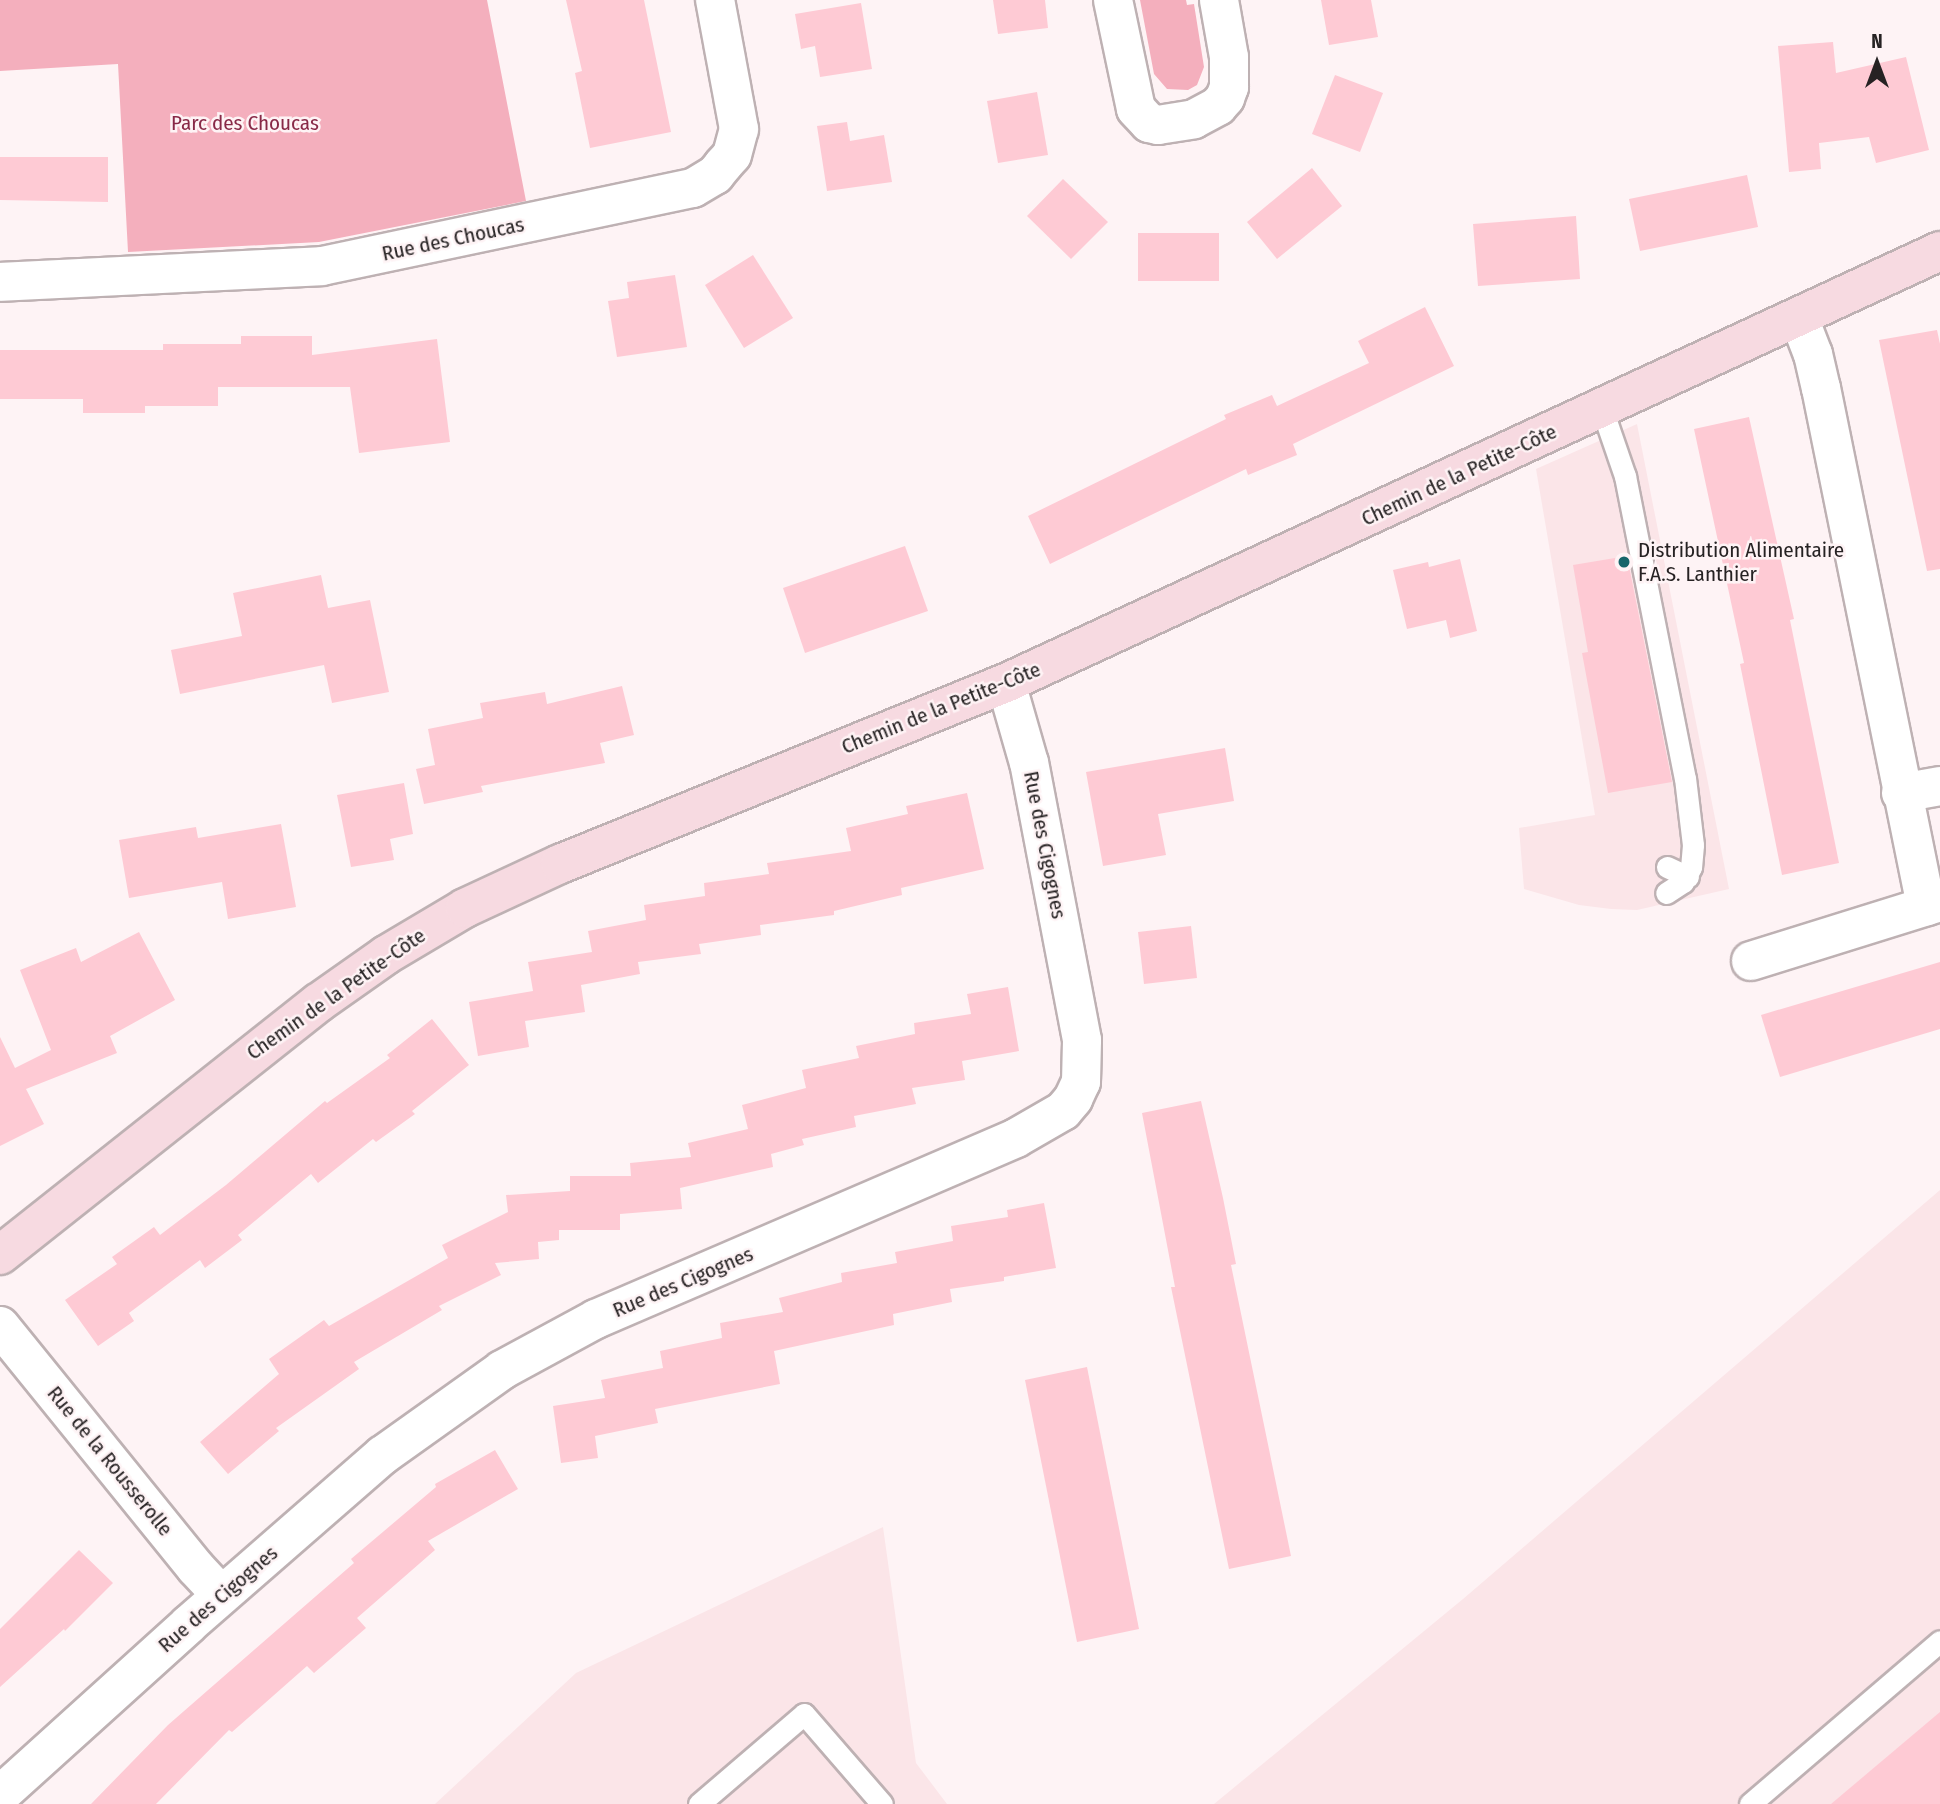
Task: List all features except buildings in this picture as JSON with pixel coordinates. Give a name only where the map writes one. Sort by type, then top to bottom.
[{"type":"street","name":"Rue des Choucas","points":[[0,282],[322,266],[693,188],[715,175],[732,155],[739,129],[715,0]]},
{"type":"street","points":[[1113,0],[1136,109],[1149,123],[1158,125],[1194,118],[1218,106],[1225,97],[1229,87],[1229,65],[1219,0]]},
{"type":"street","name":"Chemin de la Petite-Côte","points":[[0,1255],[318,1003],[386,955],[452,916],[560,864],[1006,683],[1940,251]]},
{"type":"street","points":[[1751,961],[1933,904],[1901,793],[1822,388],[1814,354],[1799,318]]},
{"type":"street","name":"Rue des Cigognes","points":[[0,1795],[221,1595],[409,1434],[528,1355],[645,1298],[1016,1138],[1049,1121],[1068,1105],[1081,1082],[1082,1040],[1029,763],[1006,683]]},
{"type":"street","points":[[1901,793],[1940,786]]},
{"type":"street","name":"Rue de la Rousserolle","points":[[0,1326],[195,1568],[221,1595]]},
{"type":"lane","points":[[1602,409],[1621,463],[1661,647],[1693,845],[1688,877],[1666,893]]},
{"type":"lane","points":[[1667,867],[1688,877]]},
{"type":"lane","points":[[1750,1804],[1940,1641]]},
{"type":"lane","points":[[699,1804],[804,1714],[882,1804]]},
{"type":"shaded area","points":[[1637,424],[1729,889],[1637,910],[1579,905],[1524,889],[1519,828],[1595,815],[1536,469]]},
{"type":"shaded area","points":[[1940,1190],[1940,1804],[1214,1804],[1463,1599]]},
{"type":"shaded area","points":[[883,1527],[916,1763],[947,1804],[435,1804],[576,1673]]},
{"type":"green space","name":"Parc des Choucas","points":[[0,0],[487,0],[526,201],[319,242],[128,252],[118,64],[0,71]]},
{"type":"green space","points":[[1140,0],[1186,0],[1187,5],[1194,4],[1204,67],[1197,85],[1188,90],[1167,89],[1154,74]]},
{"type":"place","name":"Distribution Alimentaire F.A.S. Lanthier","points":[[1624,562]]}]
